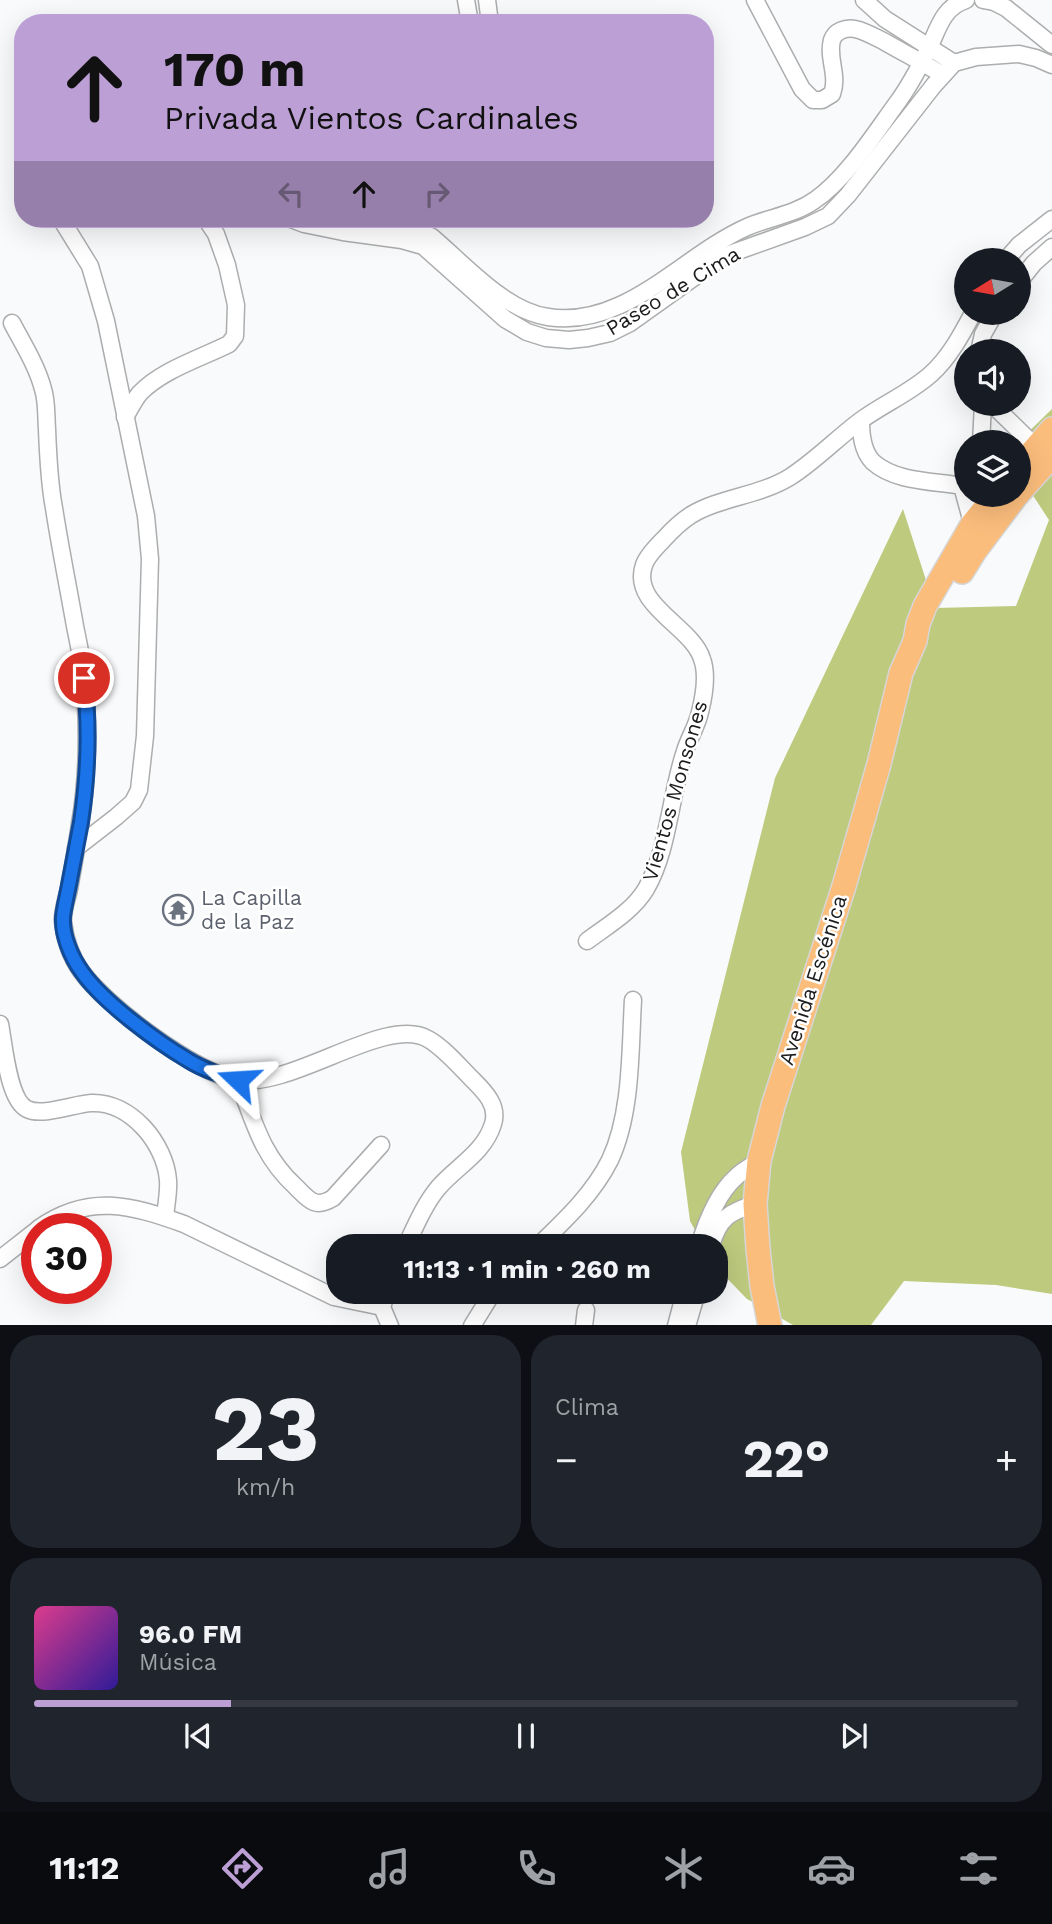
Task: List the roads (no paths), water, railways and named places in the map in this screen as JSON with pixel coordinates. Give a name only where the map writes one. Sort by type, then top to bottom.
[{"type":"main road","name":"Avenida Escénica","points":[[1031,476],[1046,454],[1052,429]]},
{"type":"main road","name":"Avenida Escénica","points":[[770,1325],[758,1249],[755,1203],[759,1161],[777,1093],[844,886],[879,764],[901,673],[915,641],[918,624],[925,606],[973,523],[986,507]]},
{"type":"main road","name":"Avenida Escénica","points":[[915,641],[925,631],[975,551],[1009,507]]},
{"type":"street","points":[[755,0],[802,89],[813,100],[822,100],[832,94],[836,84],[832,43],[834,36],[842,29],[853,28],[954,63],[976,57],[1019,54],[1052,65]]},
{"type":"street","points":[[864,0],[925,55],[943,75]]},
{"type":"street","points":[[401,228],[420,231],[432,237],[495,292],[533,314],[551,318],[572,318],[617,306],[652,287],[711,246],[748,227],[791,214],[817,200],[844,174],[900,100],[940,21],[952,7],[966,0]]},
{"type":"street","points":[[983,0],[1006,8],[1052,45]]},
{"type":"street","points":[[1019,54],[1027,27]]},
{"type":"street","name":"Paseo de Cima","points":[[324,228],[402,240],[423,246],[505,319],[527,332],[557,339],[587,338],[610,333],[630,323],[724,256],[828,216],[872,166],[954,63]]},
{"type":"street","points":[[1016,248],[1052,219]]},
{"type":"street","points":[[67,228],[90,266],[106,321],[145,516],[150,559],[139,790],[133,802],[76,848]]},
{"type":"street","points":[[125,417],[138,395],[148,387],[166,374],[229,344],[235,336],[236,305],[227,265],[212,228]]},
{"type":"street","points":[[1019,245],[1034,263]]},
{"type":"street","points":[[1031,267],[1052,247]]},
{"type":"street","points":[[12,323],[44,390],[53,503],[81,657],[86,700],[86,774],[81,822],[63,918],[67,942],[74,959],[82,973],[103,996],[127,1015],[188,1060],[238,1080],[280,1076],[382,1037],[418,1034],[428,1039],[491,1099],[495,1117],[484,1144],[431,1197],[411,1234]]},
{"type":"street","points":[[954,481],[907,477],[892,473],[871,461],[862,440],[860,421],[931,374],[965,326]]},
{"type":"street","points":[[1005,416],[1046,454]]},
{"type":"street","name":"Vientos Monsones","points":[[586,941],[628,910],[645,891],[657,866],[685,751],[699,716],[703,695],[704,662],[684,632],[659,611],[646,593],[643,582],[644,565],[676,526],[692,514],[755,493],[788,477],[815,459],[860,421]]},
{"type":"street","points":[[969,507],[975,551]]},
{"type":"street","points":[[550,1234],[593,1188],[611,1158],[626,1110],[634,1000]]},
{"type":"street","points":[[0,1024],[10,1080],[19,1101],[27,1109],[42,1111],[94,1103],[110,1105],[138,1122],[153,1140],[166,1166],[168,1181],[164,1217]]},
{"type":"street","points":[[238,1080],[261,1143],[278,1170],[309,1200],[324,1203],[333,1198],[381,1145]]},
{"type":"street","points":[[702,1234],[724,1189],[759,1161]]},
{"type":"street","points":[[714,1234],[726,1216],[755,1203]]},
{"type":"street","points":[[71,1213],[96,1205],[115,1205],[164,1217],[184,1224],[326,1293]]},
{"type":"street","points":[[0,1259],[21,1242]]},
{"type":"street","points":[[385,1304],[390,1325]]},
{"type":"street","points":[[472,1325],[485,1304]]},
{"type":"street","points":[[676,1325],[682,1304]]},
{"type":"street","points":[[687,1325],[693,1304]]},
{"type":"place","name":"La Capilla de la Paz","points":[[178,910]]}]
